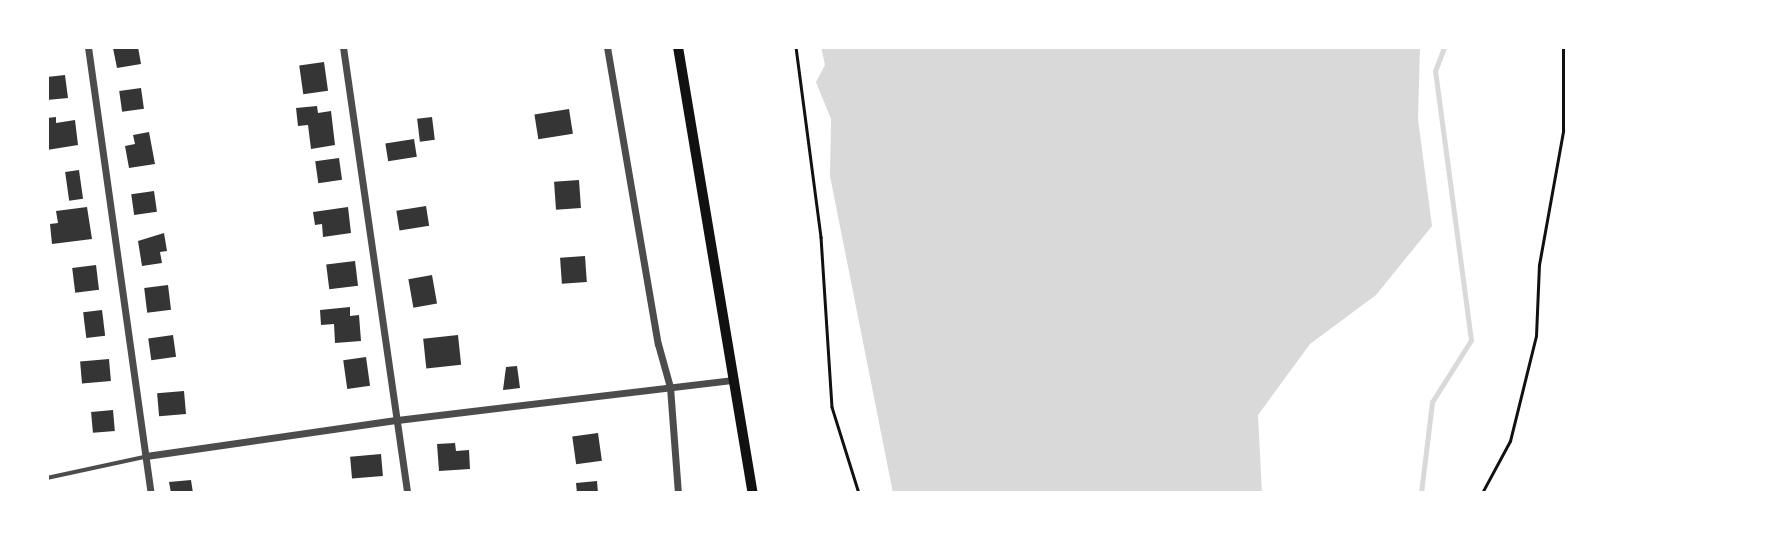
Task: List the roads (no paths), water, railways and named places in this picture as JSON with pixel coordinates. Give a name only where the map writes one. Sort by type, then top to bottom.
[{"type":"main road","points":[[678,47],[753,493]]},
{"type":"street","points":[[88,47],[151,493]]},
{"type":"street","points":[[343,47],[407,493]]},
{"type":"street","points":[[607,47],[658,344],[670,387],[678,493]]},
{"type":"street","points":[[146,457],[397,420],[734,380]]},
{"type":"lane","points":[[47,478],[146,457]]},
{"type":"waterway","points":[[1421,493],[1432,402],[1471,340],[1435,71],[1444,47]]}]
